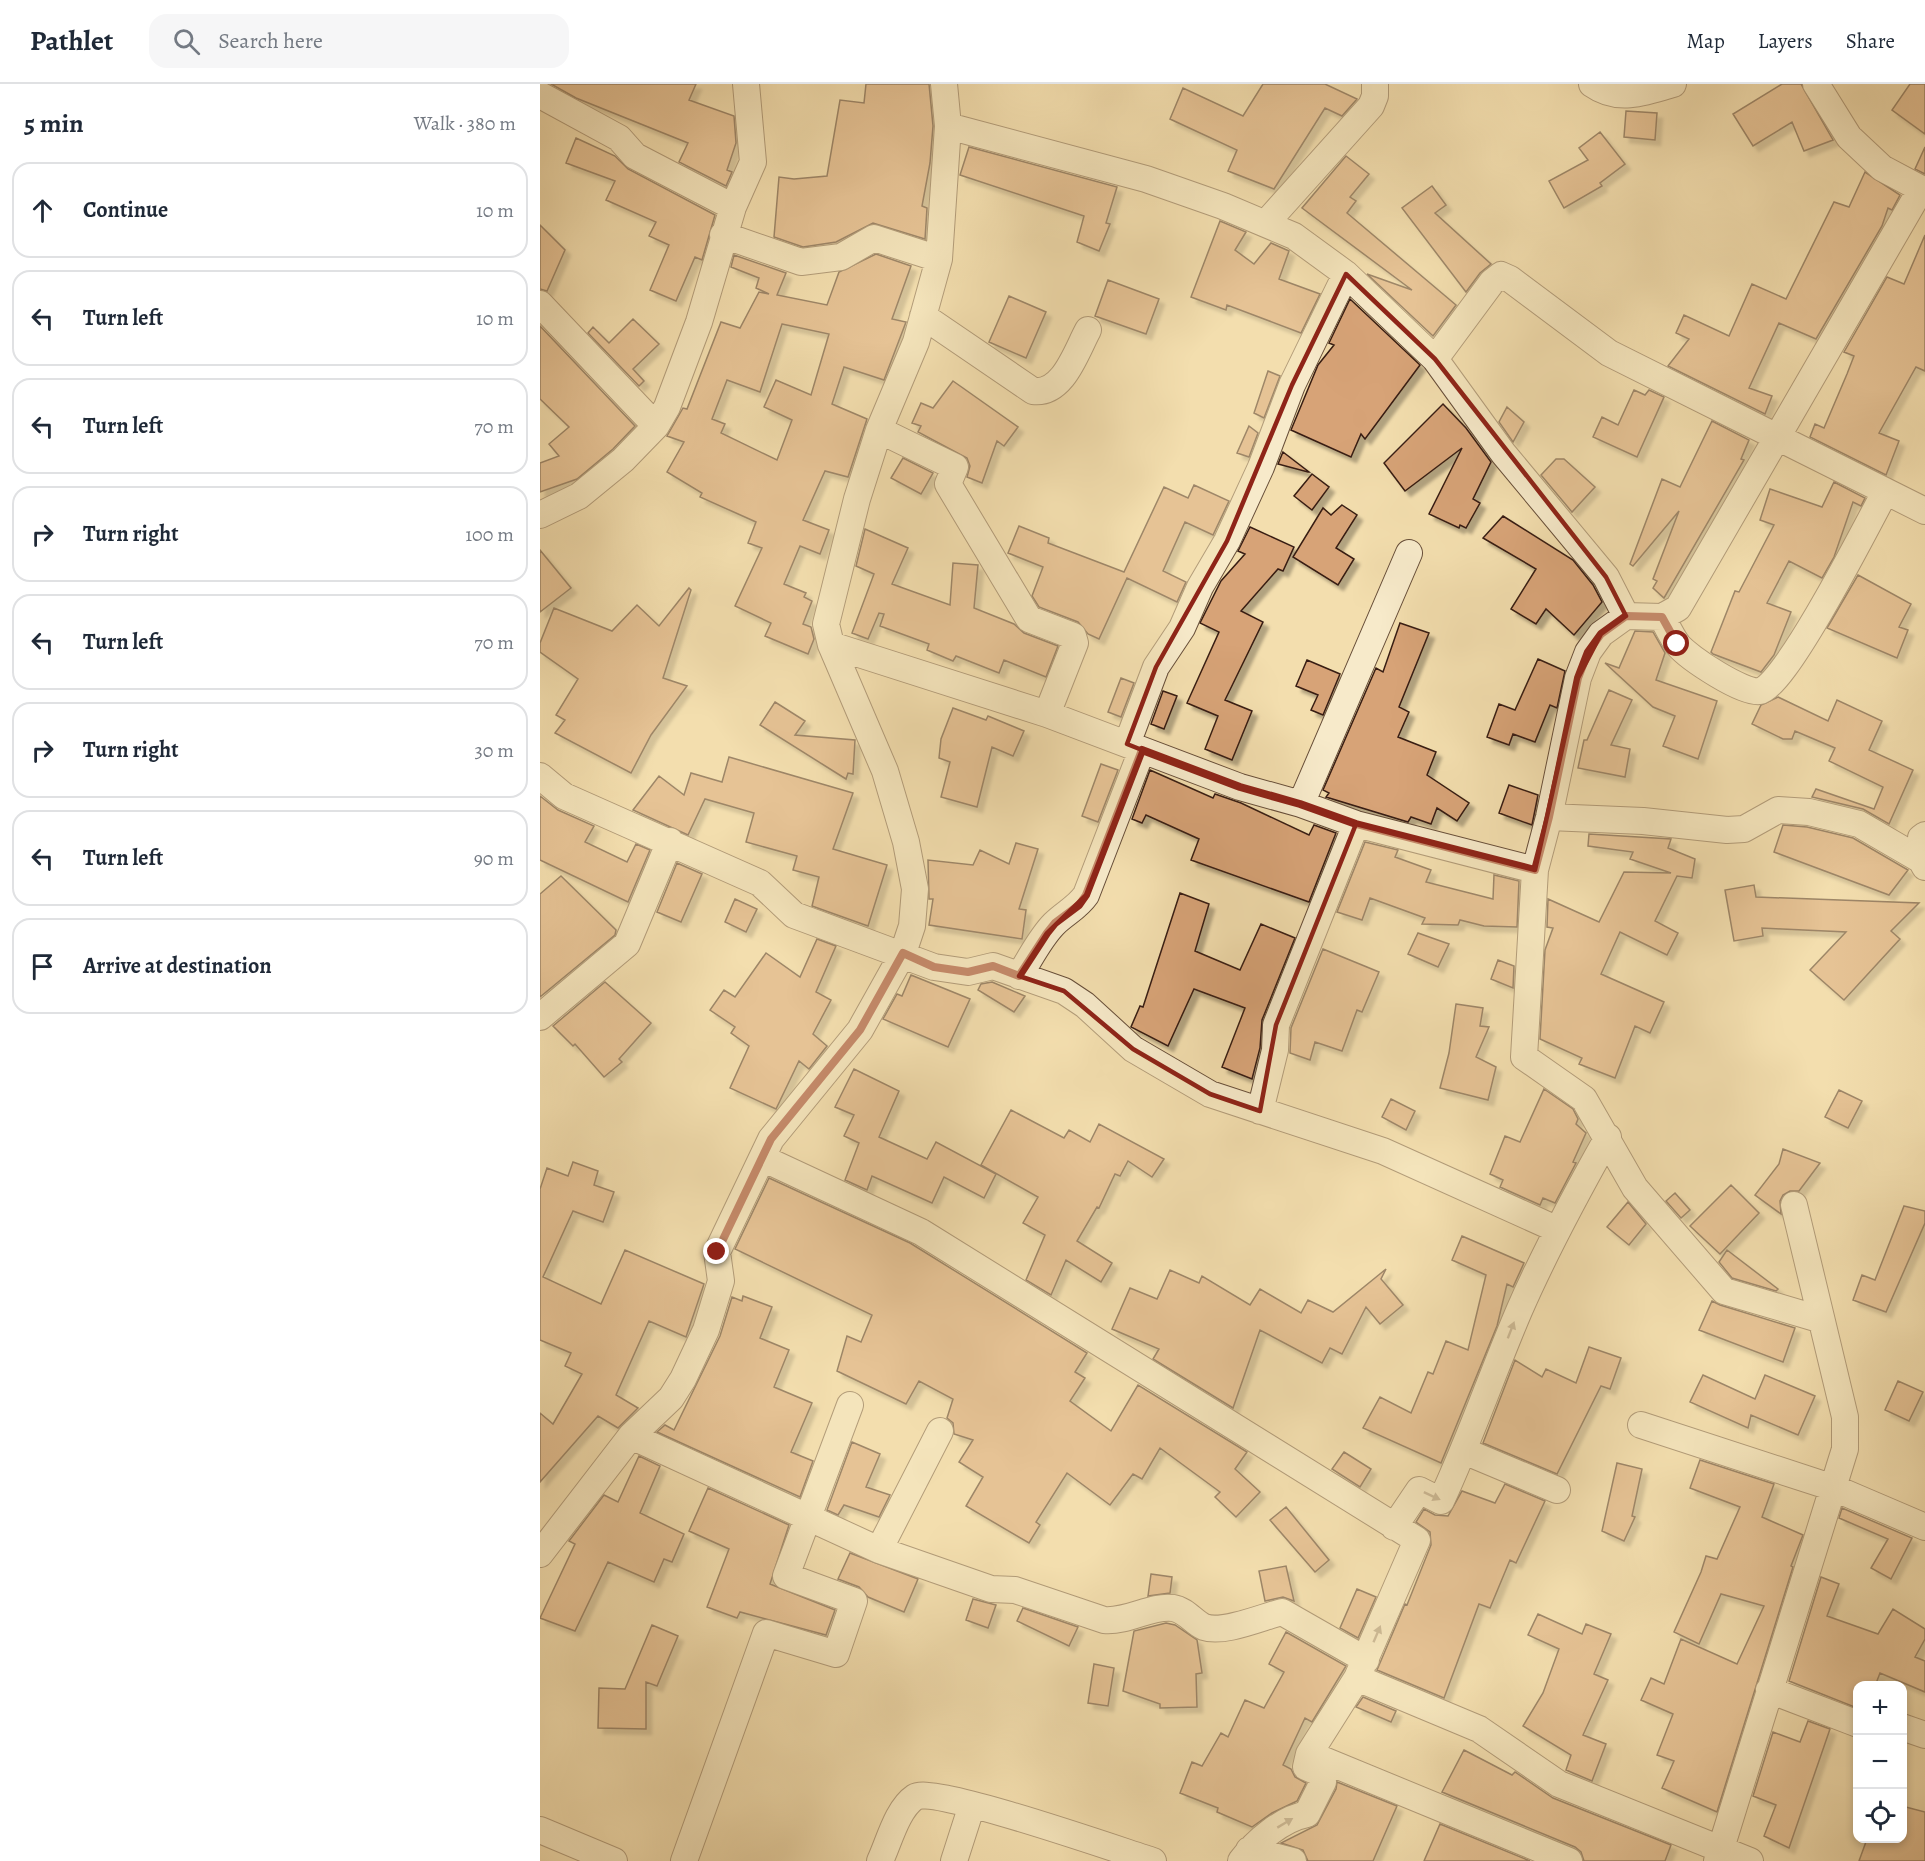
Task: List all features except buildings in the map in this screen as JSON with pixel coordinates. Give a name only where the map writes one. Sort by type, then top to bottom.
[{"type":"street","points":[[540,515],[579,495],[623,460],[656,426],[667,407],[699,322],[723,235],[753,162],[746,84]]},
{"type":"street","points":[[540,1554],[632,1436],[671,1398],[706,1330],[721,1281],[717,1252],[762,1158],[783,1123],[860,1030],[903,953],[912,926],[915,890],[906,842],[885,771],[831,645],[826,624],[828,607],[857,499],[879,430],[916,342],[939,259],[948,126],[944,84]]},
{"type":"street","points":[[1266,223],[1371,106],[1375,96],[1375,84]]},
{"type":"street","points":[[1592,84],[1610,94],[1626,96],[1673,84]]},
{"type":"street","points":[[1816,84],[1849,137],[1882,168],[1923,190],[1678,608],[1662,617],[1626,616],[1601,634],[1588,652],[1578,678],[1549,817],[1535,870],[1524,1057],[1584,1099],[1608,1137],[1635,1188],[1724,1291],[1820,1318]]},
{"type":"street","points":[[541,97],[620,138],[635,156],[733,207]]},
{"type":"street","points":[[948,126],[1146,179],[1266,223],[1294,236],[1346,274],[1435,359],[1503,453],[1606,577],[1626,616]]},
{"type":"street","points":[[723,235],[801,262],[841,257],[874,238],[939,259]]},
{"type":"street","points":[[1019,976],[1055,923],[1079,905],[1086,895],[1134,747],[1156,667],[1182,628],[1200,587],[1227,541],[1260,467],[1292,385],[1346,274]]},
{"type":"street","points":[[1435,359],[1492,282],[1501,275],[1510,279],[1610,352],[1925,511]]},
{"type":"street","points":[[540,304],[656,426]]},
{"type":"street","points":[[923,316],[1034,391],[1045,393],[1061,380],[1088,330]]},
{"type":"street","points":[[879,430],[955,467],[948,484],[1029,619],[1073,636],[1075,643],[1047,714]]},
{"type":"street","points":[[1662,617],[1677,644],[1689,657],[1745,689],[1760,691],[1772,685],[1799,649],[1885,492]]},
{"type":"street","points":[[1300,804],[1409,553]]},
{"type":"street","points":[[831,645],[1047,714],[1240,787],[1300,804],[1356,824],[1535,870]]},
{"type":"street","points":[[540,776],[564,796],[670,841],[760,883],[794,915],[903,953],[934,967],[968,972],[993,966],[1071,996],[1085,1005],[1133,1049],[1210,1094],[1383,1151],[1556,1229]]},
{"type":"street","points":[[1549,817],[1643,821],[1727,830],[1744,829],[1778,810],[1809,812],[1859,824],[1923,864]]},
{"type":"street","points":[[1260,1111],[1275,1050],[1276,1025],[1356,824]]},
{"type":"street","points":[[1923,864],[1922,838],[1925,835]]},
{"type":"street","points":[[540,1017],[627,944],[670,841]]},
{"type":"street","points":[[1394,1527],[1419,1490],[1441,1501],[1464,1451],[1518,1312],[1556,1229],[1608,1137]]},
{"type":"street","points":[[762,1158],[921,1232],[1417,1540],[1361,1669],[1309,1754],[1306,1767],[1320,1773],[1323,1782],[1307,1814],[1296,1816],[1277,1827],[1245,1856]]},
{"type":"street","points":[[1719,1855],[1845,1449],[1845,1417],[1794,1205]]},
{"type":"street","points":[[684,1861],[766,1633],[836,1654],[854,1601],[786,1576],[850,1405]]},
{"type":"street","points":[[1641,1425],[1834,1488],[1925,1527]]},
{"type":"street","points":[[879,1550],[940,1431]]},
{"type":"street","points":[[632,1436],[879,1550],[991,1589],[1015,1590],[1104,1620],[1120,1622],[1162,1608],[1173,1608],[1185,1612],[1203,1627],[1216,1630],[1282,1612],[1361,1669],[1479,1730],[1559,1784],[1719,1855],[1749,1861]]},
{"type":"street","points":[[1464,1451],[1557,1490]]},
{"type":"street","points":[[1769,1690],[1853,1722]]},
{"type":"street","points":[[1907,1729],[1925,1735]]},
{"type":"street","points":[[1309,1754],[1569,1861]]},
{"type":"street","points":[[880,1861],[903,1810],[916,1796],[929,1794],[972,1805],[1086,1852],[1153,1861]]},
{"type":"street","points":[[954,1861],[972,1805]]},
{"type":"street","points":[[540,1830],[614,1861]]},
{"type":"street","points":[[1245,1856],[1293,1861]]},
{"type":"highlighted area","points":[[1346,274],[1435,359],[1606,577],[1626,616],[1601,634],[1578,678],[1535,870],[1356,824],[1276,1025],[1260,1111],[1210,1094],[1133,1049],[1064,991],[1019,976],[1047,933],[1086,895],[1142,750],[1127,744],[1156,667],[1227,541],[1292,385]]},
{"type":"route","points":[[717,1252],[771,1139],[860,1030],[903,953],[934,967],[968,972],[993,966],[1019,976],[1055,923],[1079,905],[1086,895],[1142,750],[1240,787],[1300,804],[1356,824],[1535,870],[1549,817],[1578,678],[1588,652],[1601,634],[1626,616],[1662,617],[1677,644]]}]
